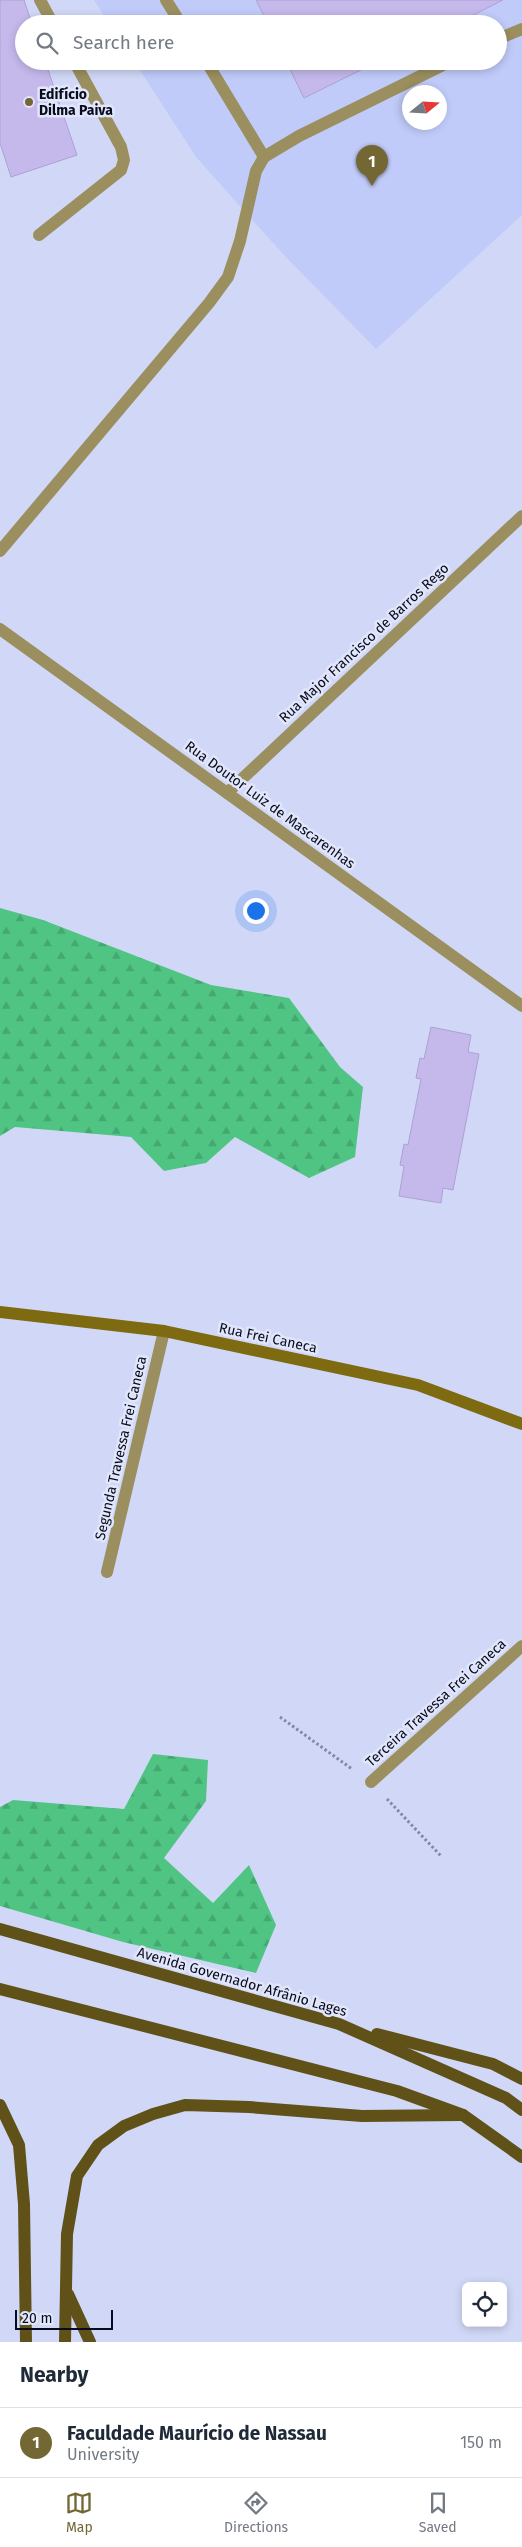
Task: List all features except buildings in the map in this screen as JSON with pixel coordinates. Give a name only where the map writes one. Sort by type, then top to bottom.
[{"type":"main road","name":"Avenida Governador Afrânio Lages","points":[[0,1929],[339,2024],[506,2098],[522,2110]]},
{"type":"main road","points":[[0,1989],[397,2091],[463,2115],[522,2157]]},
{"type":"main road","points":[[339,2024],[493,2064],[522,2079]]},
{"type":"main road","points":[[0,2105],[19,2145],[24,2204],[26,2342]]},
{"type":"main road","points":[[65,2342],[67,2234],[77,2176],[98,2145],[124,2126],[152,2114],[185,2105],[250,2107],[362,2116],[463,2115]]},
{"type":"main road","points":[[67,2292],[90,2342]]},
{"type":"street","points":[[40,0],[48,15]]},
{"type":"street","points":[[166,0],[175,15]]},
{"type":"street","points":[[507,35],[522,29]]},
{"type":"street","points":[[39,235],[121,170],[124,160],[121,147],[79,70]]},
{"type":"street","points":[[211,70],[264,157]]},
{"type":"street","points":[[0,551],[228,277],[240,241],[256,171],[264,157],[299,136],[433,70]]},
{"type":"street","name":"Rua Major Francisco de Barros Rego","points":[[227,793],[522,516]]},
{"type":"street","name":"Rua Doutor Luiz de Mascarenhas","points":[[0,629],[522,1006]]},
{"type":"street","name":"Rua Frei Caneca","points":[[0,1312],[164,1330],[418,1386],[522,1424]]},
{"type":"street","name":"Segunda Travessa Frei Caneca","points":[[107,1572],[164,1330]]},
{"type":"street","name":"Terceira Travessa Frei Caneca","points":[[371,1782],[522,1646]]},
{"type":"shaded area","points":[[94,0],[522,0],[522,215],[376,349],[281,252],[196,157],[140,70],[507,70],[507,15],[103,15]]},
{"type":"green space","points":[[0,908],[43,920],[211,985],[289,998],[340,1067],[363,1087],[355,1157],[309,1178],[235,1137],[206,1163],[164,1171],[131,1137],[15,1127],[0,1136]]},
{"type":"green space","points":[[153,1754],[208,1760],[206,1801],[164,1858],[213,1903],[249,1865],[276,1925],[256,1973],[123,1942],[0,1906],[0,1807],[13,1800],[124,1809]]},
{"type":"place","name":"Edifício Dilma Paiva","points":[[29,102]]},
{"type":"place","name":"Faculdade Maurício de Nassau","points":[[372,186]]}]
